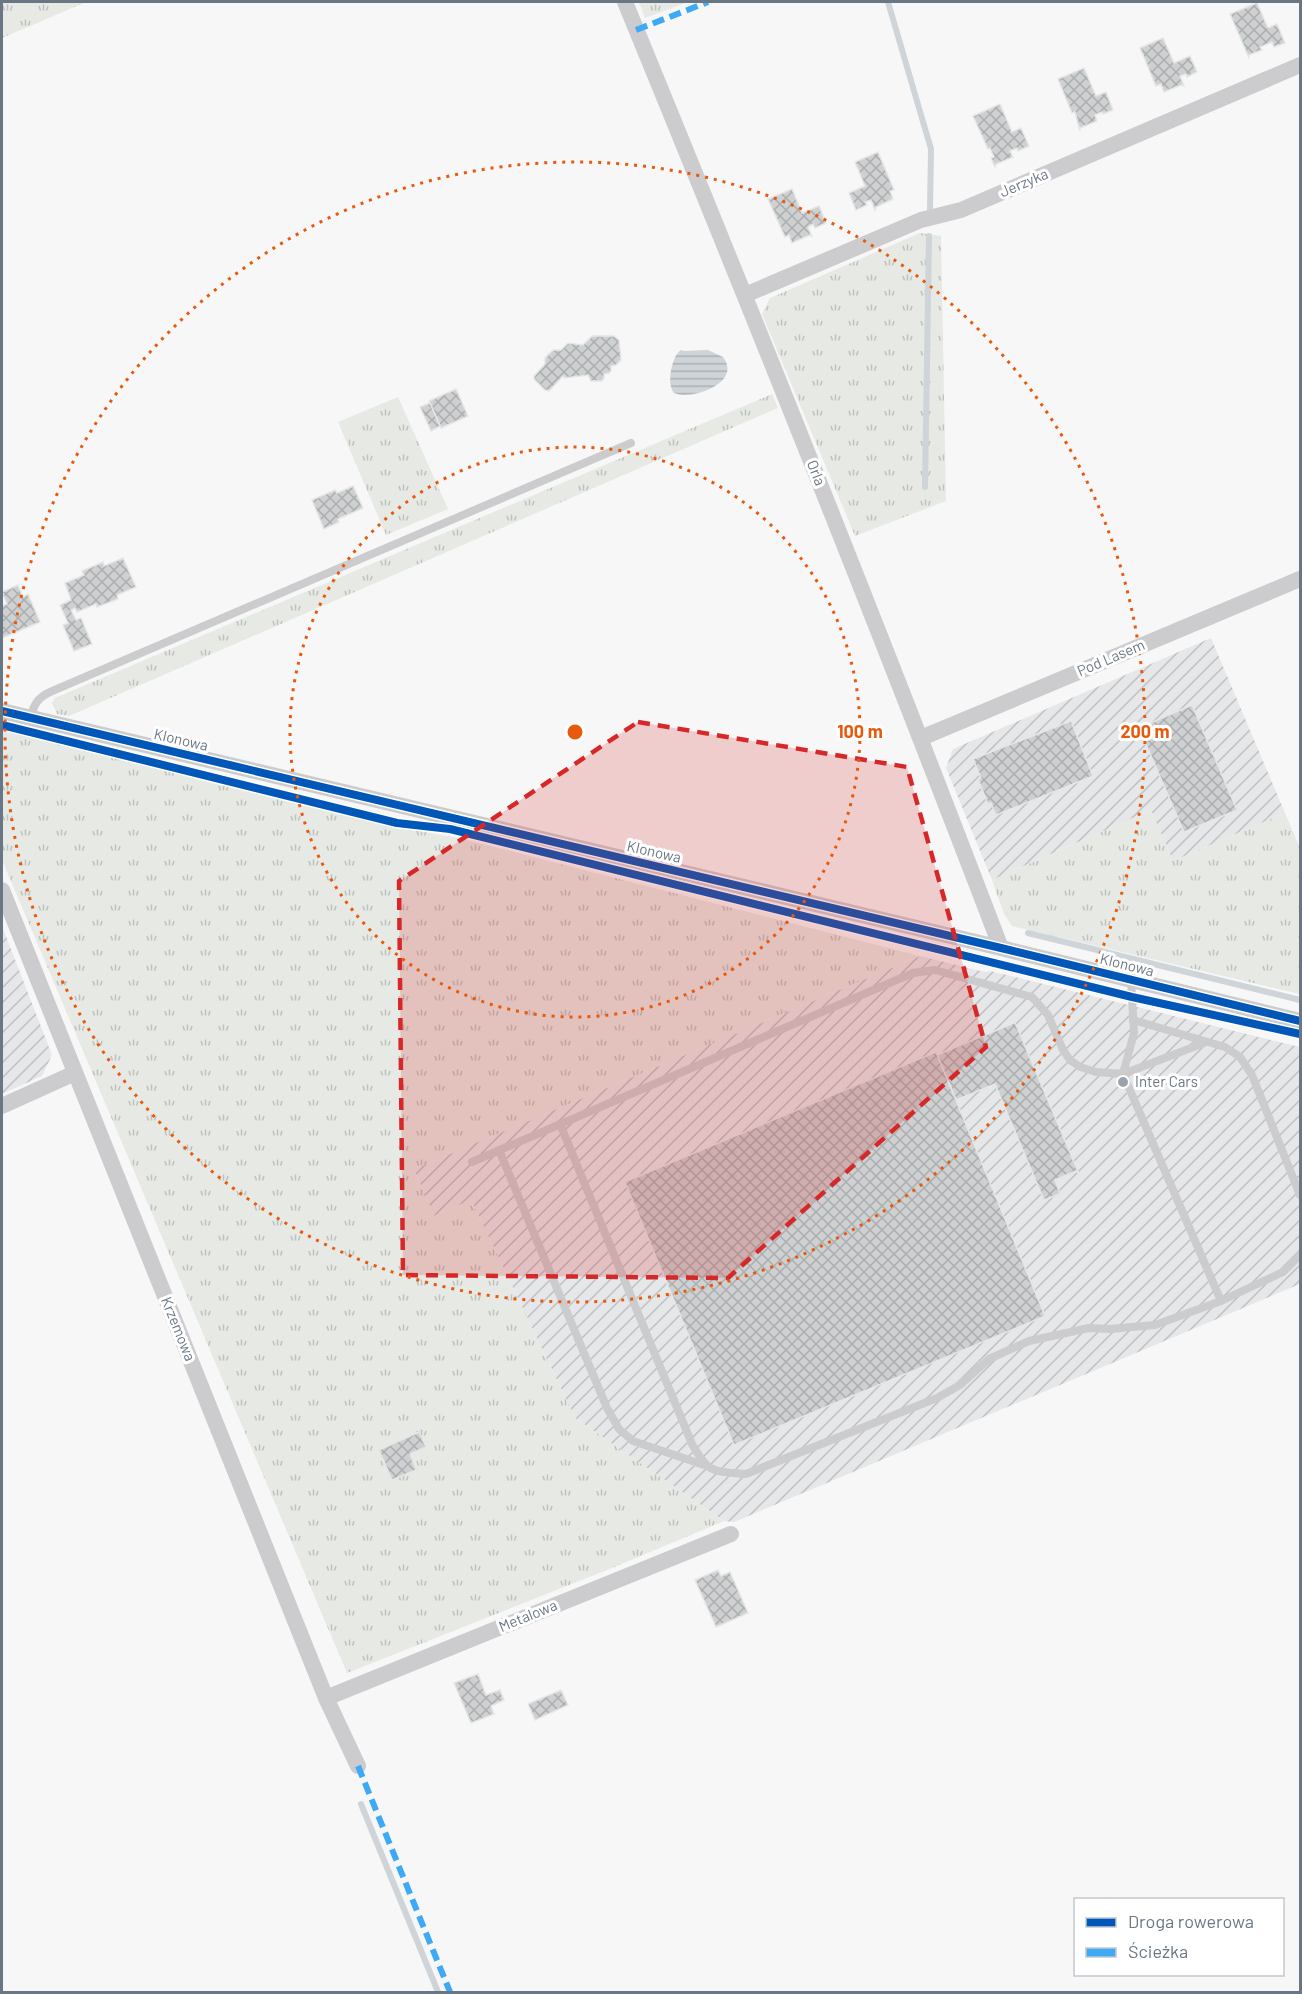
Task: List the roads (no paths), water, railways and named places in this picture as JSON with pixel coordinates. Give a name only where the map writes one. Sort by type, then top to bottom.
[{"type":"street","name":"Orla","points":[[625,2],[745,295],[921,738],[1001,948]]},
{"type":"street","name":"Jerzyka","points":[[745,295],[921,220],[962,210],[1300,65]]},
{"type":"street","name":"Pod Lasem","points":[[921,738],[1300,579]]},
{"type":"street","name":"Klonowa","points":[[2,711],[1300,1021]]},
{"type":"street","name":"Krzemowa","points":[[2,890],[326,1698],[358,1766]]},
{"type":"street","points":[[2,1106],[75,1073]]},
{"type":"street","name":"Metalowa","points":[[326,1698],[731,1534]]},
{"type":"lane","points":[[30,718],[34,704],[41,696],[631,443]]},
{"type":"lane","points":[[472,1162],[923,971],[935,970],[1032,997],[1048,1015],[1063,1050],[1070,1059],[1080,1067],[1096,1072],[1123,1074],[1204,1043]]},
{"type":"lane","points":[[1131,980],[1134,1033],[1123,1074],[1221,1301]]},
{"type":"lane","points":[[1133,1020],[1204,1043],[1225,1047],[1240,1057],[1252,1075],[1300,1196]]},
{"type":"lane","points":[[560,1124],[692,1444],[704,1465]]},
{"type":"lane","points":[[499,1150],[607,1408],[619,1429],[633,1441],[719,1472],[746,1474],[937,1398],[960,1385],[989,1359],[1029,1341],[1089,1328],[1110,1329],[1155,1325],[1221,1301],[1283,1272],[1300,1255]]},
{"type":"waterway","points":[[888,2],[931,149],[930,209]]},
{"type":"waterway","points":[[925,487],[929,236]]},
{"type":"waterway","points":[[1028,933],[1300,1000]]},
{"type":"waterway","points":[[361,1804],[438,1992]]},
{"type":"place","name":"Inter Cars","points":[[1123,1082]]}]
